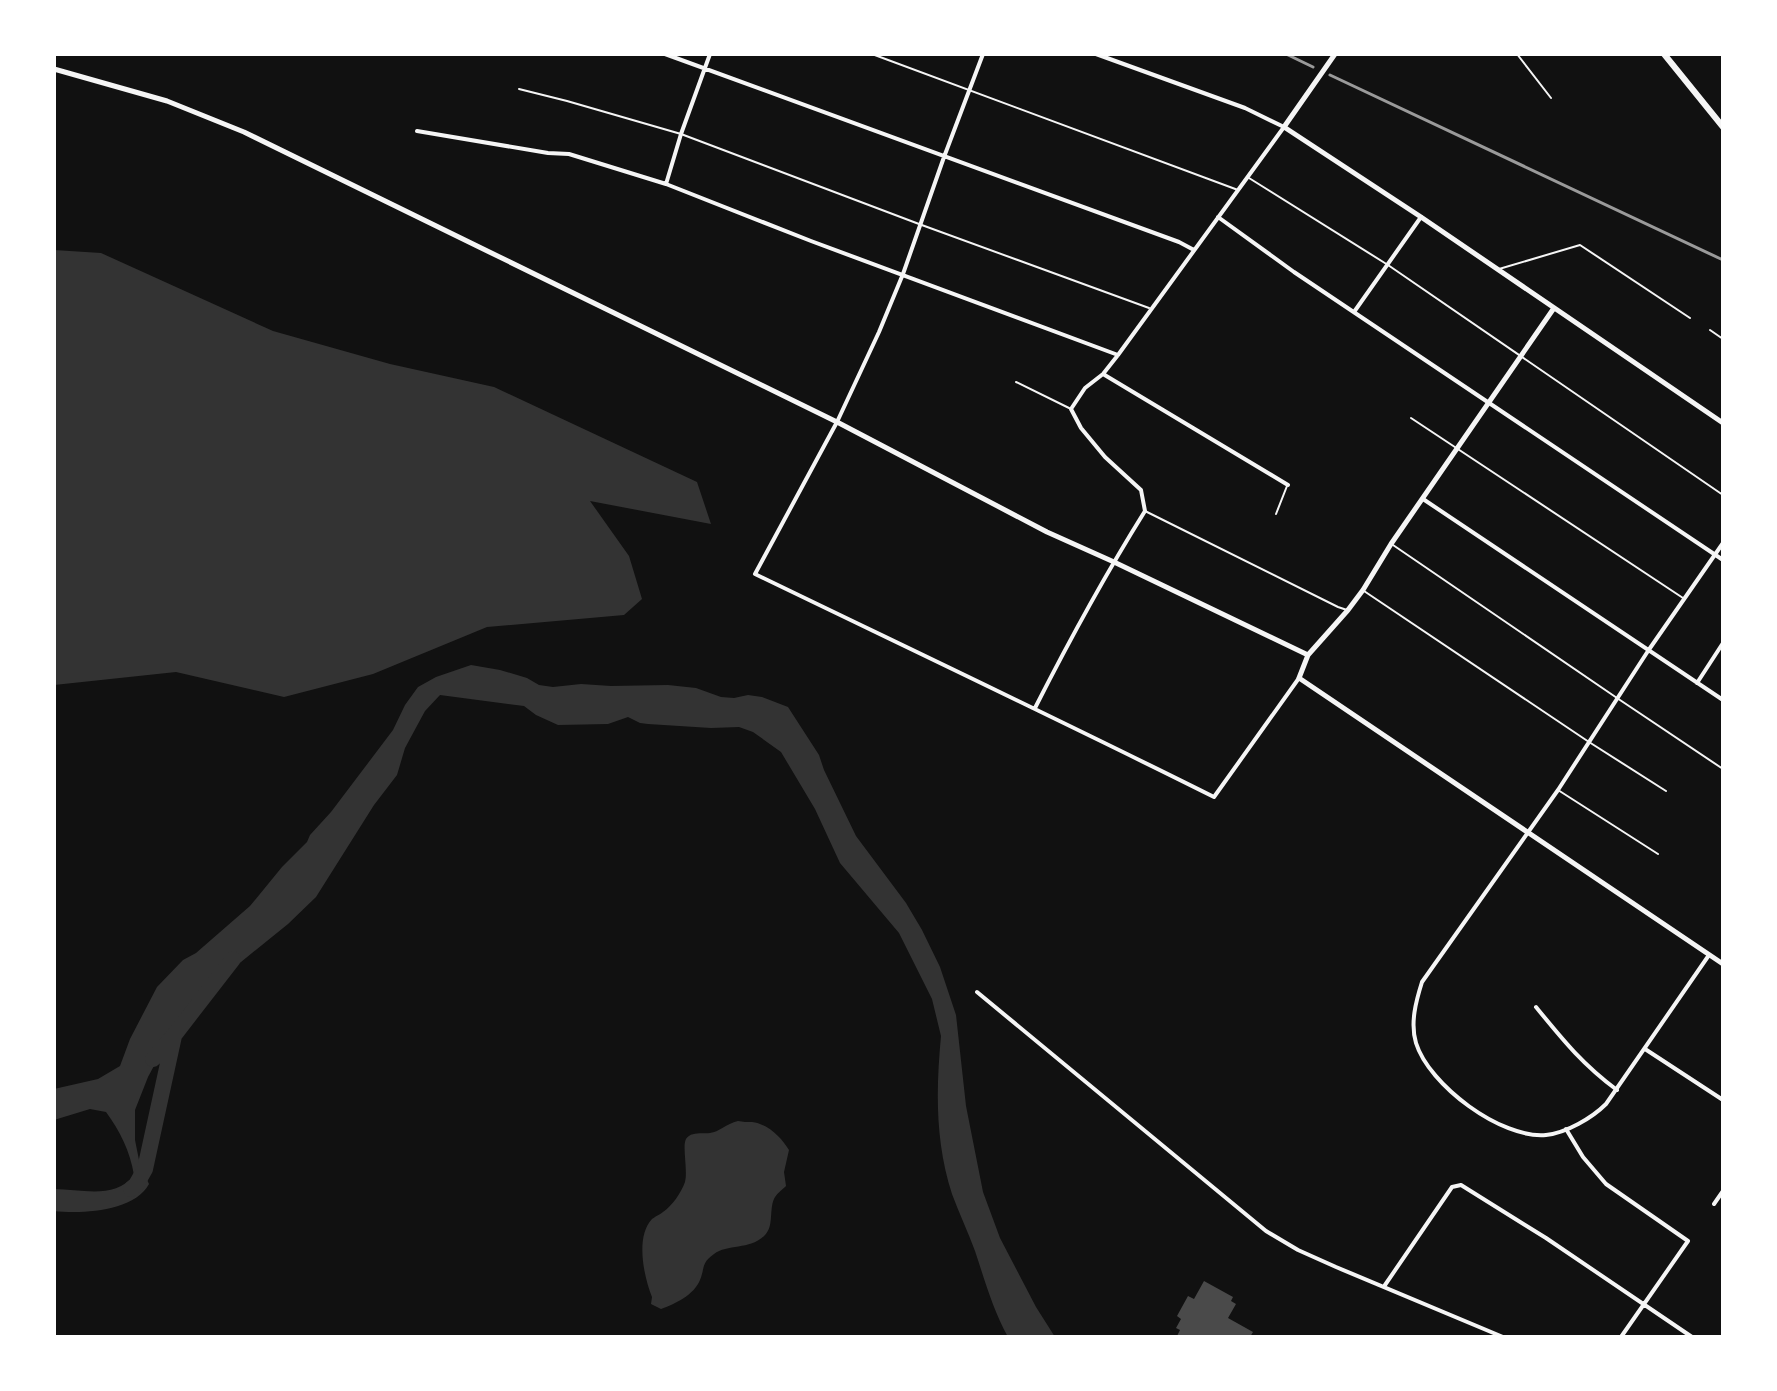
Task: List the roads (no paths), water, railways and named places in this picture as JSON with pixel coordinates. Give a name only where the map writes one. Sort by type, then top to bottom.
[{"type":"main road","points":[[1666,55],[1723,127]]},
{"type":"street","points":[[665,54],[1194,250]]},
{"type":"street","points":[[666,184],[710,54]]},
{"type":"street","points":[[983,54],[879,332],[837,422],[755,574],[1214,797],[1299,678],[1308,655],[1363,590],[1391,544],[1554,308]]},
{"type":"street","points":[[1096,54],[1245,108],[1284,127],[1723,423]]},
{"type":"street","points":[[1035,708],[1145,511],[1141,490],[1105,457],[1081,428],[1071,409],[1085,388],[1103,374],[1118,355],[1335,54]]},
{"type":"street","points":[[54,69],[167,101],[244,132],[837,422],[1047,532],[1308,655]]},
{"type":"street","points":[[417,131],[569,154],[666,184],[1118,355]]},
{"type":"street","points":[[1218,217],[1723,560]]},
{"type":"street","points":[[1354,312],[1421,217]]},
{"type":"street","points":[[1103,374],[1288,485]]},
{"type":"street","points":[[1423,499],[1723,700]]},
{"type":"street","points":[[1709,955],[1617,1090],[1594,1116],[1546,1135],[1510,1128],[1475,1110],[1437,1079],[1424,1062],[1415,1041],[1416,1002],[1422,982],[1558,790],[1723,543]]},
{"type":"street","points":[[1697,683],[1723,643]]},
{"type":"street","points":[[1299,678],[1723,964]]},
{"type":"street","points":[[977,992],[1266,1231],[1298,1250],[1503,1337]]},
{"type":"street","points":[[1536,1007],[1572,1052],[1617,1090]]},
{"type":"street","points":[[1645,1049],[1723,1100]]},
{"type":"street","points":[[1566,1129],[1583,1157],[1606,1184],[1688,1241],[1621,1337]]},
{"type":"street","points":[[1385,1286],[1452,1187],[1461,1185],[1546,1238],[1692,1337]]},
{"type":"street","points":[[1714,1204],[1723,1191]]},
{"type":"lane","points":[[872,54],[1239,190]]},
{"type":"lane","points":[[1517,54],[1551,98]]},
{"type":"lane","points":[[519,89],[681,134],[1151,308]]},
{"type":"lane","points":[[1248,177],[1388,265],[1723,495]]},
{"type":"lane","points":[[1498,269],[1580,245],[1690,318]]},
{"type":"lane","points":[[1710,330],[1723,339]]},
{"type":"lane","points":[[1016,382],[1071,409]]},
{"type":"lane","points":[[1411,418],[1684,599]]},
{"type":"lane","points":[[1276,514],[1288,485]]},
{"type":"lane","points":[[1145,511],[1348,610]]},
{"type":"lane","points":[[1391,544],[1723,769]]},
{"type":"lane","points":[[1363,590],[1666,791]]},
{"type":"lane","points":[[1558,790],[1658,854]]},
{"type":"waterway","points":[[153,1059],[233,959]]},
{"type":"waterway","points":[[131,1189],[145,1169],[174,1036]]},
{"type":"railway","points":[[1286,54],[1313,67]]},
{"type":"railway","points":[[1330,75],[1723,260]]}]
